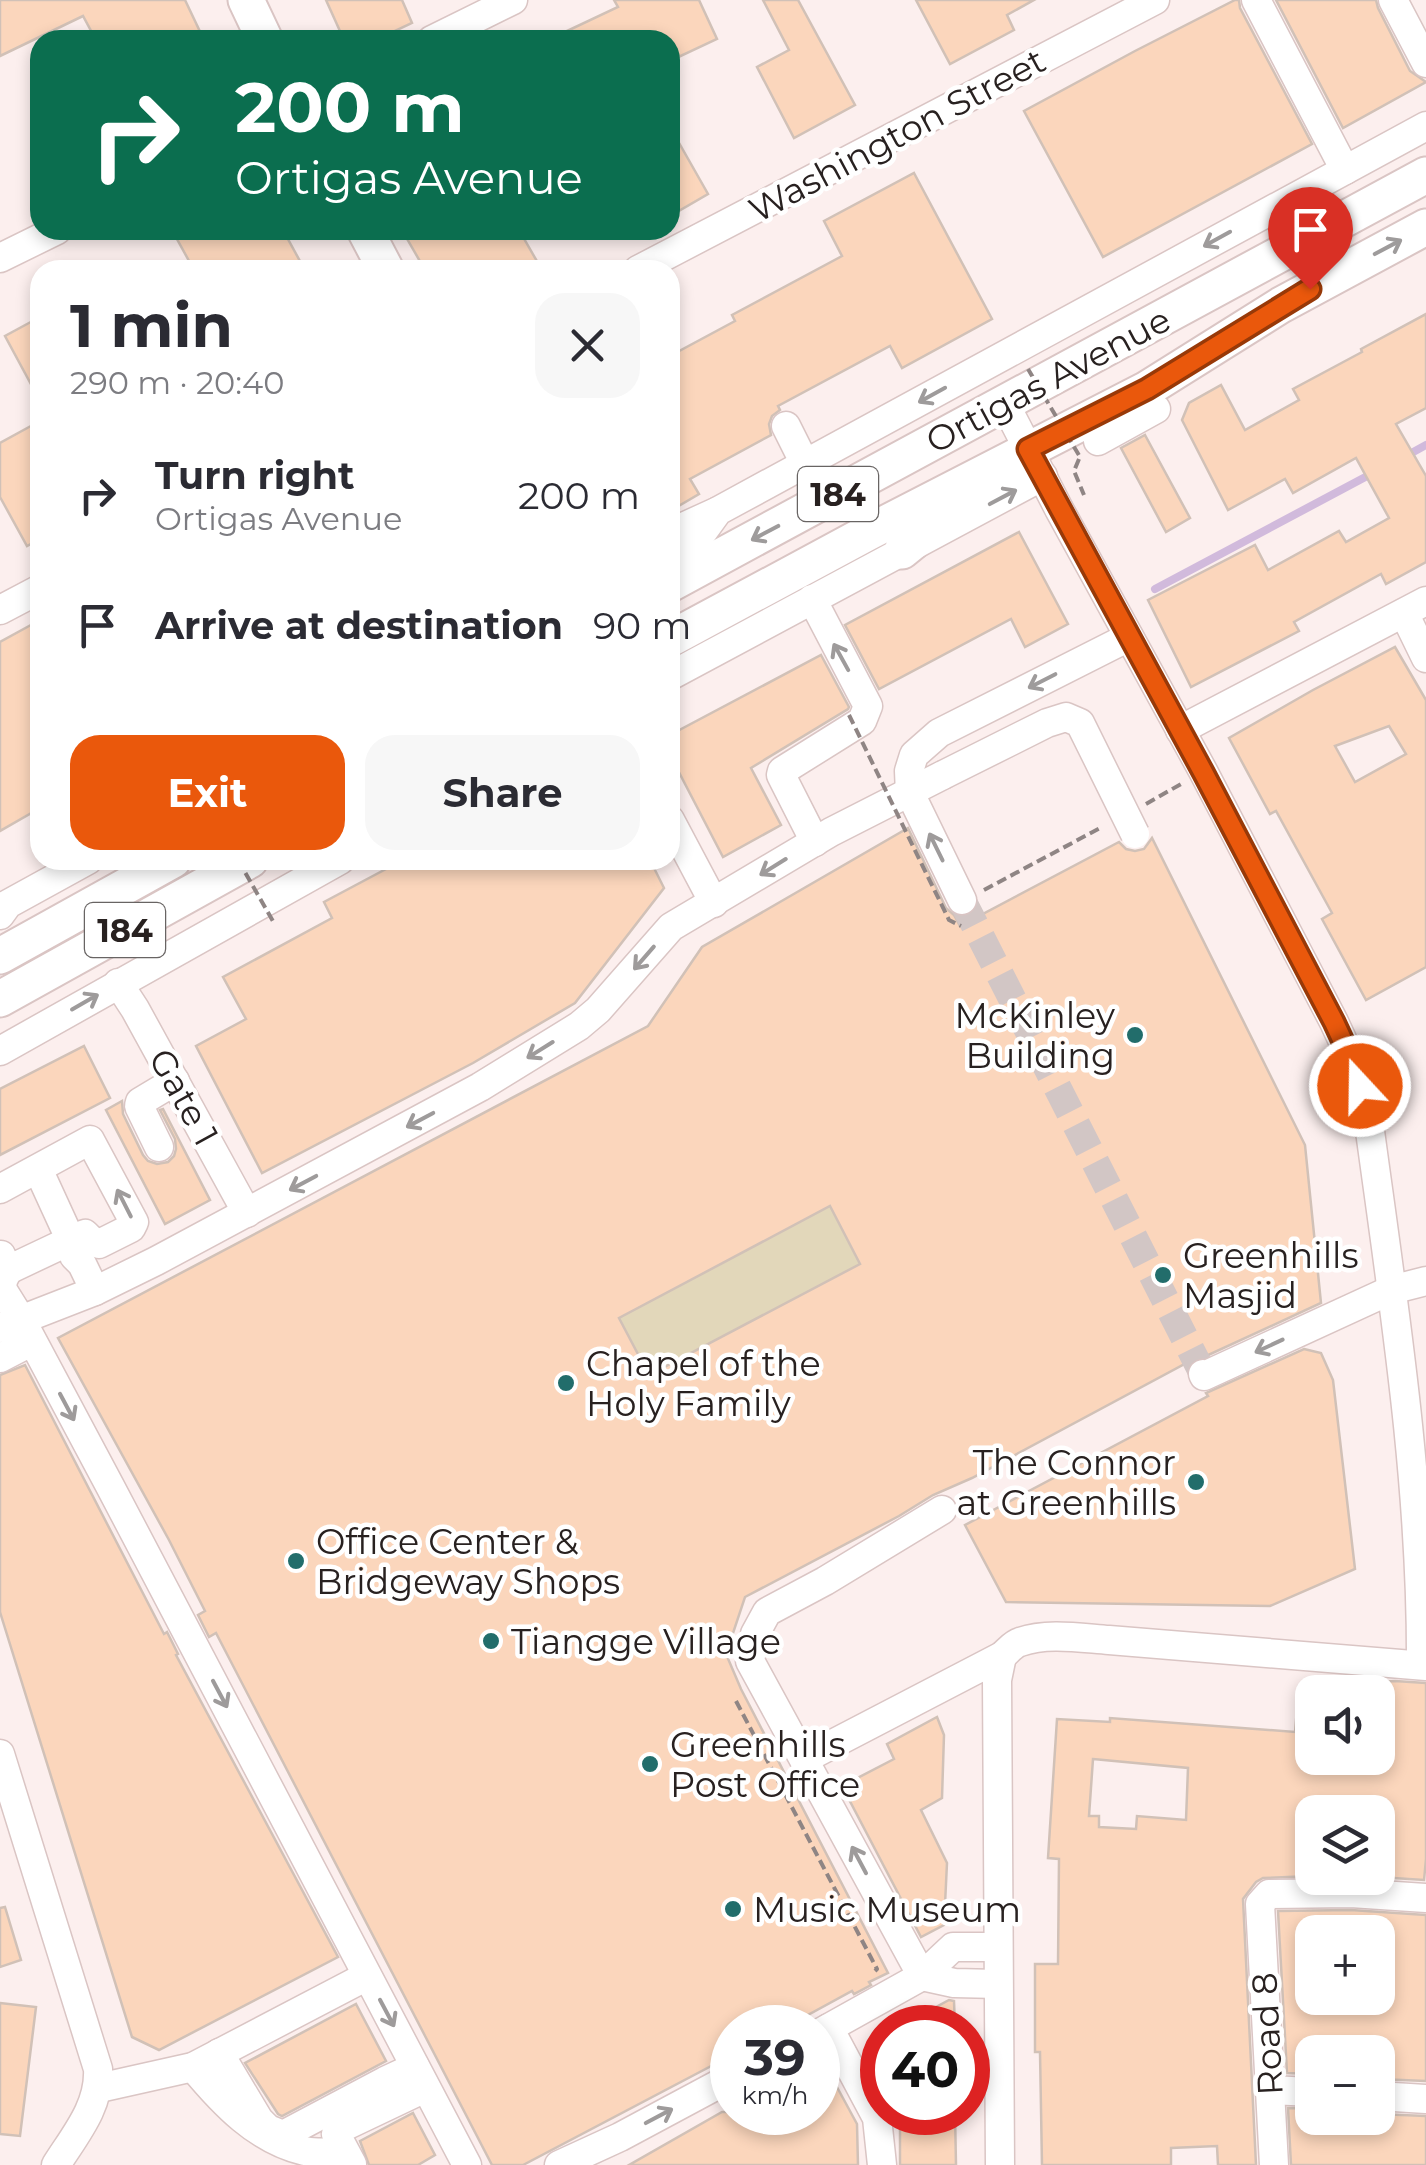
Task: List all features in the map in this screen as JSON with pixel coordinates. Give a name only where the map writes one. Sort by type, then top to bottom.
[{"type":"main road","points":[[225,0],[240,30]]},
{"type":"main road","points":[[246,0],[261,30]]},
{"type":"main road","name":"Ortigas Avenue","points":[[680,579],[1426,175]]},
{"type":"main road","name":"Ortigas Avenue","points":[[680,634],[979,475],[1036,462],[1281,305],[1426,227]]},
{"type":"main road","points":[[902,551],[966,499],[979,475]]},
{"type":"main road","name":"184","points":[[0,956],[154,870]]},
{"type":"main road","name":"184","points":[[0,999],[232,870]]},
{"type":"street","points":[[452,30],[513,0]]},
{"type":"street","name":"Washington Street","points":[[657,260],[1155,0]]},
{"type":"street","points":[[1256,0],[1346,170]]},
{"type":"street","points":[[1393,0],[1426,62]]},
{"type":"street","points":[[680,528],[718,512],[1426,126]]},
{"type":"street","points":[[0,258],[37,240]]},
{"type":"street","points":[[804,1759],[1002,1656],[1017,1642],[1058,1637],[1424,1666],[1409,1421],[1367,1108],[1353,1063],[1005,404]]},
{"type":"street","points":[[1089,449],[1156,409]]},
{"type":"street","points":[[786,426],[805,464]]},
{"type":"street","points":[[680,671],[902,551],[1036,462]]},
{"type":"street","points":[[680,564],[718,512]]},
{"type":"street","points":[[0,610],[30,594]]},
{"type":"street","points":[[812,600],[868,706],[862,721],[782,771],[814,842]]},
{"type":"street","points":[[1180,730],[1415,607],[1426,658]]},
{"type":"street","points":[[969,906],[910,794],[909,771],[914,755],[939,733],[1129,637]]},
{"type":"street","points":[[0,1358],[18,1330],[480,1088],[578,1026],[598,1010],[672,928],[814,842],[1047,722],[1066,716],[1080,723],[1135,834]]},
{"type":"street","points":[[680,839],[714,903]]},
{"type":"street","points":[[0,914],[8,904],[70,870]]},
{"type":"street","points":[[0,1051],[322,870]]},
{"type":"street","name":"Gate 1","points":[[118,983],[247,1213]]},
{"type":"street","points":[[159,1146],[138,1106],[175,1081]]},
{"type":"street","points":[[0,1189],[90,1140],[134,1222],[131,1228],[99,1244],[85,1234],[76,1252]]},
{"type":"street","points":[[38,1169],[94,1291]]},
{"type":"street","points":[[76,1252],[4,1262],[2,1289],[18,1330],[285,1815],[464,2158],[436,2165]]},
{"type":"street","points":[[1203,1374],[1392,1290],[1426,1281]]},
{"type":"street","points":[[942,1510],[767,1612],[756,1634],[750,1660],[922,1976],[954,1983],[998,1984]]},
{"type":"street","points":[[1000,2165],[997,1680],[1002,1656]]},
{"type":"street","points":[[937,1690],[978,1684],[997,1694]]},
{"type":"street","points":[[0,1754],[98,2069],[99,2088],[85,2121],[56,2165]]},
{"type":"street","name":"Road 8","points":[[1274,2165],[1260,1904],[1269,1894],[1352,1893],[1426,1898]]},
{"type":"street","points":[[840,2022],[922,1976],[953,1948],[998,1947]]},
{"type":"street","points":[[99,2088],[193,2067],[367,1976]]},
{"type":"street","points":[[220,2053],[258,2120],[283,2135],[384,2081],[420,2078]]},
{"type":"street","points":[[840,2058],[878,2118],[882,2165]]},
{"type":"street","points":[[193,2067],[221,2101],[273,2140],[307,2152],[348,2158]]},
{"type":"street","points":[[348,2158],[336,2134],[340,2128],[420,2078]]},
{"type":"street","points":[[1270,2090],[1295,2091]]},
{"type":"street","points":[[559,2165],[612,2156],[710,2091]]},
{"type":"street","points":[[1395,2097],[1426,2099]]},
{"type":"path","points":[[1028,369],[1089,449],[1074,470],[1084,495]]},
{"type":"path","points":[[848,716],[949,920],[1012,874]]},
{"type":"path","points":[[244,870],[274,924]]},
{"type":"path","points":[[736,1702],[877,1969],[868,1975]]},
{"type":"shaded area","points":[[830,1206],[860,1264],[649,1375],[619,1318]]},
{"type":"building","points":[[0,0],[185,0],[199,30],[91,30],[83,16],[54,30],[30,30],[30,42],[0,56]]},
{"type":"building","points":[[326,0],[402,0],[412,23],[397,30],[340,30]]},
{"type":"building","points":[[614,0],[699,0],[717,39],[680,56],[680,30],[569,30],[618,7]]},
{"type":"building","points":[[763,0],[798,0],[855,105],[794,138],[757,67],[789,50]]},
{"type":"building","points":[[916,0],[1034,0],[1007,15],[1014,30],[950,64]]},
{"type":"building","points":[[1239,0],[1312,144],[1103,257],[1024,111]]},
{"type":"building","points":[[1276,0],[1376,0],[1410,71],[1426,82],[1343,128]]},
{"type":"building","points":[[680,145],[708,194],[680,210]]},
{"type":"building","points":[[914,173],[992,319],[902,368],[890,346],[778,406],[780,410],[769,424],[771,435],[690,479],[699,494],[680,505],[680,351],[735,321],[732,315],[842,256],[824,221]]},
{"type":"building","points":[[178,240],[288,240],[299,260],[188,260]]},
{"type":"building","points":[[408,240],[525,240],[536,260],[419,260]]},
{"type":"building","points":[[1426,314],[1426,408],[1396,424],[1426,476],[1426,562],[1386,584],[1381,574],[1294,622],[1299,631],[1191,687],[1148,600],[1255,545],[1268,570],[1339,531],[1346,542],[1389,518],[1356,458],[1293,493],[1285,479],[1228,510],[1182,420],[1189,403],[1221,385],[1245,430],[1299,400],[1293,389]]},
{"type":"building","points":[[30,322],[30,382],[5,336]]},
{"type":"building","points":[[30,426],[27,546],[0,497],[0,443]]},
{"type":"building","points":[[1145,435],[1190,518],[1166,532],[1121,448]]},
{"type":"building","points":[[1019,532],[1068,624],[1025,647],[1011,619],[879,689],[845,625]]},
{"type":"building","points":[[30,626],[30,814],[0,831],[0,642]]},
{"type":"building","points":[[1395,647],[1426,700],[1426,967],[1366,1000],[1322,919],[1332,913],[1276,811],[1270,814],[1229,738]],"holes":[[[1389,726],[1406,754],[1355,782],[1335,746]]]},
{"type":"building","points":[[821,655],[849,707],[751,768],[781,825],[723,857],[680,774],[680,730]]},
{"type":"building","points":[[908,828],[946,908],[960,926],[1119,842],[1135,851],[1144,849],[1152,838],[1305,1145],[1321,1303],[1194,1359],[745,1597],[726,1654],[888,1973],[826,2005],[710,2005],[710,2067],[523,2165],[492,2165],[216,1633],[209,1637],[198,1615],[205,1611],[58,1338],[648,1026],[702,947]],"holes":[[[830,1206],[860,1264],[649,1375],[619,1318]]]},
{"type":"building","points":[[384,870],[655,870],[664,888],[575,1003],[473,1063],[262,1173],[196,1046],[246,1019],[223,977],[332,918],[324,902]]},
{"type":"building","points":[[84,1046],[110,1098],[0,1155],[0,1089]]},
{"type":"building","points":[[122,1101],[123,1114],[143,1155],[157,1164],[168,1162],[176,1149],[160,1110],[163,1109],[210,1200],[165,1224],[106,1110]]},
{"type":"building","name":"The Connor at Greenhills","points":[[1304,1349],[1321,1353],[1333,1380],[1355,1569],[1270,1606],[1006,1602],[965,1525],[1208,1396],[1206,1393]]},
{"type":"building","points":[[25,1365],[338,1957],[159,2050],[132,2037],[0,1612],[0,1375]]},
{"type":"building","points":[[1395,1681],[1426,1683],[1424,1880],[1395,1878],[1395,1795],[1295,1795],[1295,1877],[1263,1878],[1243,1899],[1256,2165],[1218,2165],[1217,2146],[1171,2148],[1171,2165],[1042,2165],[1040,2052],[1035,2052],[1035,1964],[1058,1964],[1059,1859],[1048,1858],[1057,1719],[1110,1722],[1110,1718],[1295,1732],[1295,1775],[1395,1775]],"holes":[[[1093,1759],[1188,1768],[1186,1820],[1137,1816],[1136,1829],[1099,1827],[1099,1816],[1089,1816]]]},
{"type":"building","points":[[937,1717],[944,1735],[942,1798],[921,1810],[947,1863],[944,1925],[921,1937],[842,1786],[894,1759],[887,1744]]},
{"type":"building","points":[[5,1907],[21,1960],[0,1967],[0,1908]]},
{"type":"building","points":[[1278,1911],[1426,1915],[1426,2081],[1395,2080],[1395,2035],[1295,2035],[1295,2073],[1287,2073]]},
{"type":"building","points":[[0,2003],[36,2007],[20,2136],[0,2134]]},
{"type":"building","points":[[356,2004],[386,2061],[282,2116],[278,2114],[245,2063]]},
{"type":"building","points":[[840,2093],[857,2124],[858,2165],[629,2165],[710,2119],[710,2135],[840,2135]]},
{"type":"building","points":[[1288,2108],[1295,2108],[1295,2135],[1395,2135],[1395,2115],[1426,2116],[1426,2165],[1291,2165]]},
{"type":"building","points":[[413,2113],[435,2155],[418,2165],[369,2165],[360,2141]]},
{"type":"building","points":[[900,2135],[955,2135],[956,2165],[900,2165]]},
{"type":"waterway","points":[[1406,456],[1426,445]]},
{"type":"waterway","points":[[1155,589],[1371,474]]},
{"type":"tunnel","points":[[962,900],[1203,1374]]},
{"type":"place","name":"McKinley Building","points":[[1135,1035]]},
{"type":"place","name":"Greenhills Masjid","points":[[1163,1275]]},
{"type":"place","name":"Chapel of the Holy Family","points":[[566,1383]]},
{"type":"place","name":"The Connor at Greenhills","points":[[1196,1482]]},
{"type":"place","name":"Office Center & Bridgeway Shops","points":[[296,1561]]},
{"type":"place","name":"Tiangge Village","points":[[491,1641]]},
{"type":"place","name":"Greenhills Post Office","points":[[650,1764]]},
{"type":"place","name":"Music Museum","points":[[733,1909]]},
{"type":"route","points":[[1310,289],[1147,389],[1028,449],[1334,1022],[1360,1086]]}]
